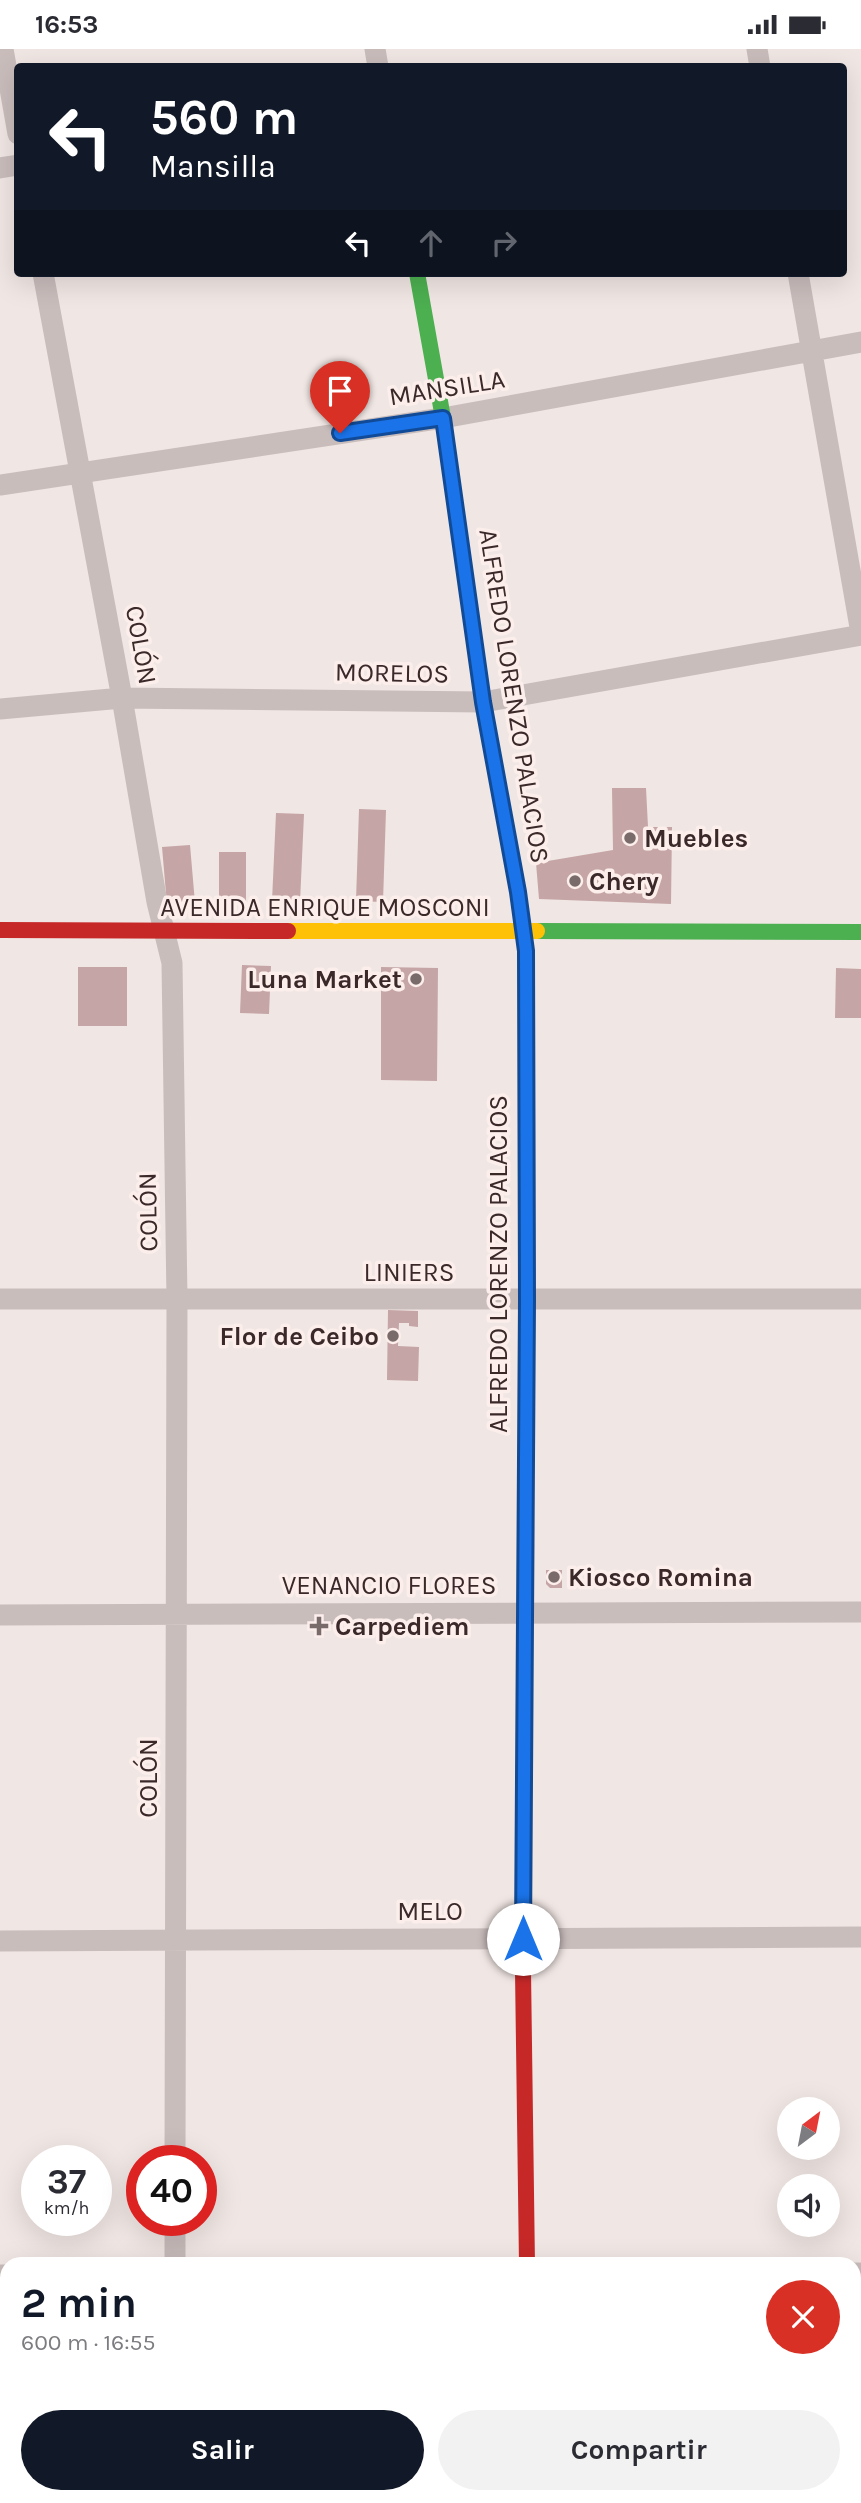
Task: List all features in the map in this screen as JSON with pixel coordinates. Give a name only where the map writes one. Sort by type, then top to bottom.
[{"type":"street","points":[[3,49],[14,111]]},
{"type":"street","name":"COLÓN","points":[[44,277],[157,902],[172,963],[177,1300],[175,2145]]},
{"type":"street","name":"ALFREDO LORENZO PALACIOS","points":[[418,277],[443,418],[483,702],[524,930],[527,1300],[523,1939],[527,2257]]},
{"type":"street","points":[[799,277],[861,634]]},
{"type":"street","name":"MANSILLA","points":[[0,485],[443,418],[861,342]]},
{"type":"street","name":"MORELOS","points":[[0,709],[122,698],[483,702],[861,634]]},
{"type":"street","name":"AVENIDA ENRIQUE MOSCONI","points":[[0,930],[861,932]]},
{"type":"street","name":"LINIERS","points":[[0,1299],[861,1299]]},
{"type":"street","name":"VENANCIO FLORES","points":[[0,1615],[861,1612]]},
{"type":"street","name":"MELO","points":[[0,1941],[861,1937]]},
{"type":"street","points":[[175,2236],[175,2257]]},
{"type":"building","points":[[612,788],[646,788],[648,827],[672,827],[671,904],[539,899],[536,863],[613,850]]},
{"type":"building","points":[[359,809],[386,810],[383,902],[356,901]]},
{"type":"building","points":[[276,813],[304,814],[300,902],[272,901]]},
{"type":"building","points":[[190,845],[195,903],[167,905],[162,847]]},
{"type":"building","points":[[219,852],[246,852],[246,902],[219,902]]},
{"type":"building","points":[[242,965],[271,966],[269,1014],[240,1013]]},
{"type":"building","points":[[78,967],[127,967],[127,1026],[78,1026]]},
{"type":"building","points":[[381,967],[438,968],[437,1081],[381,1080]]},
{"type":"building","points":[[836,968],[861,969],[861,1018],[835,1018]]},
{"type":"building","name":"Flor de Ceibo","points":[[388,1310],[418,1311],[418,1327],[399,1323],[398,1346],[419,1347],[418,1381],[387,1380]]},
{"type":"building","name":"Kiosco Romina","points":[[546,1570],[562,1570],[562,1588],[550,1588],[546,1584]]},
{"type":"traffic: fast","points":[[418,277],[443,418],[483,702],[516,881]]},
{"type":"traffic: fast","points":[[537,931],[861,932]]},
{"type":"traffic: fast","points":[[523,1971],[526,1452]]},
{"type":"traffic: slow","points":[[516,881],[526,951],[527,1216]]},
{"type":"traffic: slow","points":[[288,931],[537,931]]},
{"type":"traffic: jam","points":[[0,930],[288,931]]},
{"type":"traffic: jam","points":[[526,1452],[527,1216]]},
{"type":"traffic: jam","points":[[523,1971],[527,2257]]},
{"type":"place","name":"Muebles","points":[[630,838]]},
{"type":"place","name":"Chery","points":[[575,881]]},
{"type":"place","name":"Luna Market","points":[[416,979]]},
{"type":"place","name":"Flor de Ceibo","points":[[393,1336]]},
{"type":"place","name":"Kiosco Romina","points":[[554,1577]]},
{"type":"place","name":"Carpediem","points":[[319,1626]]},
{"type":"route","points":[[340,433],[443,418],[483,702],[524,930],[527,1300],[523,1939]]}]
